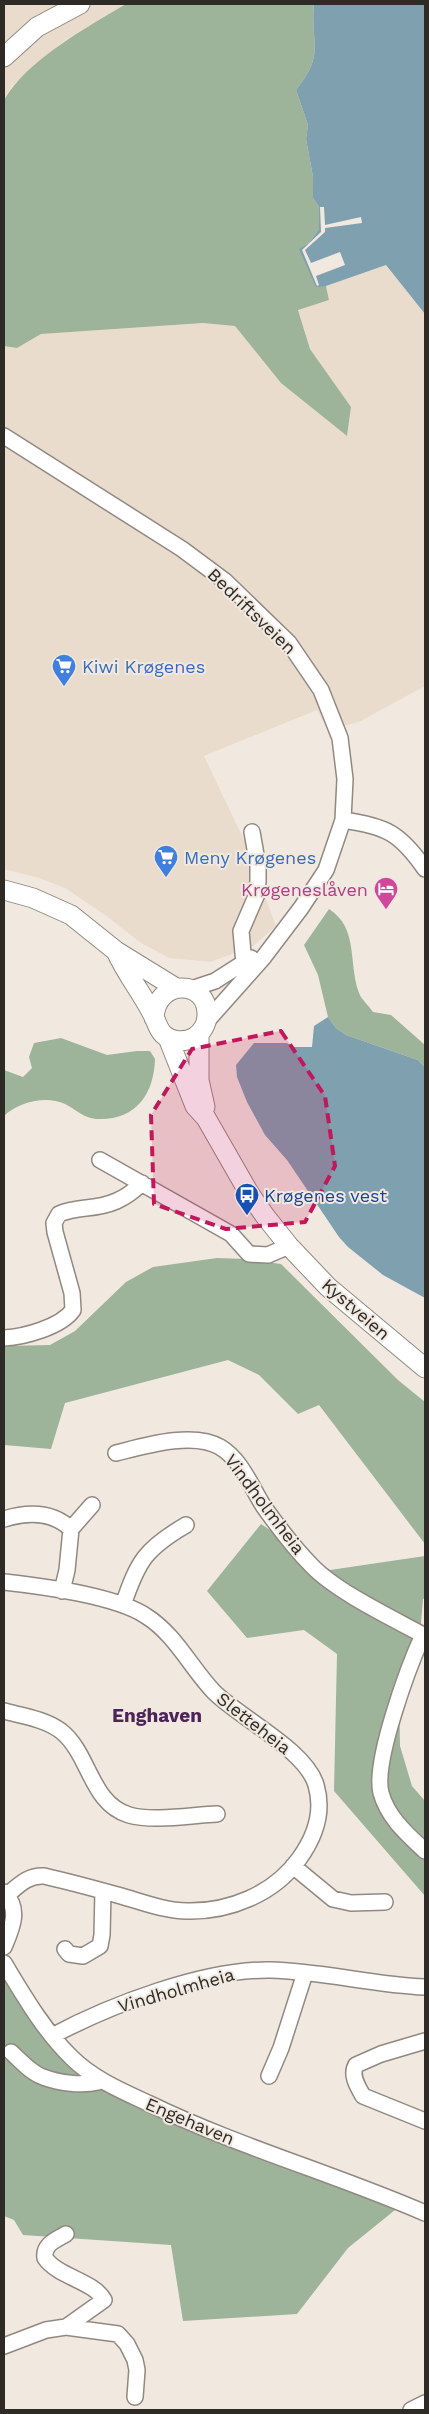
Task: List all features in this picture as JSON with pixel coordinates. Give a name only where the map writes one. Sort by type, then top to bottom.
[{"type":"main road","points":[[4,57],[37,27],[80,4]]},
{"type":"main road","points":[[4,890],[33,898],[71,915],[116,951],[203,999],[206,1006],[203,1027],[180,1041],[168,1038],[161,1032],[116,951]]},
{"type":"main road","points":[[154,1018],[157,1002],[162,996],[183,989]]},
{"type":"main road","name":"Kystveien","points":[[203,1027],[198,1071],[206,1118]]},
{"type":"main road","name":"Kystveien","points":[[168,1038],[195,1106],[206,1118],[249,1193],[289,1246],[328,1286],[425,1368]]},
{"type":"street","name":"Bedriftsveien","points":[[4,436],[204,564],[225,581],[289,643],[321,690],[340,738],[345,779],[343,820],[326,870],[285,930],[247,978],[203,1027]]},
{"type":"street","points":[[343,820],[362,822],[386,829],[414,852],[425,869]]},
{"type":"street","points":[[244,964],[241,931],[257,894],[258,881],[258,866],[252,832]]},
{"type":"street","name":"Bedriftsveien","points":[[183,989],[215,981],[244,964],[285,930]]},
{"type":"street","points":[[100,1160],[231,1234],[249,1254],[268,1255],[289,1246]]},
{"type":"street","points":[[4,1338],[32,1334],[64,1319],[73,1310],[72,1293],[55,1232],[54,1224],[59,1214],[71,1210],[112,1204],[131,1194],[142,1183]]},
{"type":"street","name":"Vindholmheia","points":[[116,1454],[147,1444],[170,1441],[196,1441],[221,1447],[236,1460],[264,1506],[292,1545],[314,1568],[335,1585],[424,1635],[409,1665],[396,1706],[381,1768],[380,1784],[388,1811],[400,1827],[425,1851]]},
{"type":"street","points":[[62,1590],[67,1570],[71,1529],[92,1505]]},
{"type":"street","points":[[4,1519],[19,1514],[39,1514],[71,1529]]},
{"type":"street","points":[[123,1605],[132,1579],[144,1556],[160,1540],[186,1525]]},
{"type":"street","name":"Sletteheia","points":[[4,1582],[62,1590],[123,1605],[146,1616],[166,1633],[212,1690],[231,1708],[281,1743],[310,1773],[316,1784],[319,1806],[316,1830],[309,1846],[293,1866],[258,1895],[241,1903],[206,1910],[186,1911],[160,1907],[34,1875],[5,1894],[13,1905],[14,1916],[4,1947]]},
{"type":"street","points":[[4,1711],[36,1719],[62,1732],[72,1743],[102,1796],[120,1812],[145,1817],[217,1814]]},
{"type":"street","points":[[293,1866],[334,1899],[350,1903],[385,1902]]},
{"type":"street","points":[[65,1949],[69,1954],[83,1956],[100,1946],[103,1891]]},
{"type":"street","name":"Engehaven","points":[[4,1963],[38,2018],[52,2036],[73,2059],[100,2078],[184,2120],[424,2209]]},
{"type":"street","name":"Vindholmheia","points":[[52,2036],[124,2002],[218,1974],[256,1970],[305,1973],[425,1987]]},
{"type":"street","points":[[269,2076],[281,2048],[305,1973]]},
{"type":"street","points":[[425,2041],[382,2054],[354,2068],[354,2078],[363,2096],[425,2121]]},
{"type":"street","points":[[11,2052],[42,2077],[79,2084],[98,2082],[100,2078]]},
{"type":"street","points":[[66,2234],[49,2244],[44,2252],[45,2258],[60,2271],[96,2291],[104,2300],[66,2327]]},
{"type":"street","points":[[4,2346],[46,2330],[66,2327],[118,2334],[135,2360],[137,2370],[135,2397]]},
{"type":"street","points":[[411,2410],[425,2403]]},
{"type":"highlighted area","points":[[281,1031],[325,1096],[335,1166],[305,1222],[226,1229],[154,1204],[151,1115],[192,1049]]},
{"type":"shaded area","points":[[4,4],[126,4],[64,41],[12,86],[4,100]]},
{"type":"shaded area","points":[[386,265],[425,314],[425,686],[359,722],[328,730],[317,710],[204,756],[245,842],[276,926],[253,946],[210,962],[169,958],[141,943],[105,915],[65,888],[39,878],[4,869],[4,346],[17,348],[41,334],[203,323],[235,326],[281,383],[347,436],[351,407],[310,349],[298,309],[329,300],[326,286]]},
{"type":"green space","points":[[126,4],[314,4],[314,57],[305,77],[296,90],[308,125],[306,139],[313,177],[313,198],[319,207],[319,229],[308,244],[316,286],[326,286],[329,300],[298,310],[310,349],[351,407],[347,436],[281,383],[235,326],[203,323],[41,334],[17,348],[4,346],[4,100],[14,85],[43,58],[76,34]]},
{"type":"green space","points":[[329,909],[345,926],[349,936],[356,982],[360,995],[373,1012],[391,1015],[425,1045],[425,1067],[418,1060],[346,1035],[336,1028],[328,1017],[318,975],[304,945]]},
{"type":"green space","points":[[61,1038],[107,1055],[150,1051],[155,1059],[154,1072],[151,1083],[140,1103],[122,1115],[96,1119],[57,1101],[41,1100],[17,1107],[4,1116],[4,1070],[23,1077],[32,1068],[29,1057],[34,1043]]},
{"type":"green space","points":[[217,1258],[246,1259],[281,1264],[398,1380],[425,1402],[425,1544],[319,1405],[298,1414],[259,1375],[228,1360],[65,1403],[51,1449],[4,1445],[4,1346],[50,1345],[75,1331],[126,1282],[153,1267]]},
{"type":"green space","points":[[261,1524],[330,1570],[425,1556],[425,1598],[423,1599],[418,1659],[399,1695],[400,1746],[412,1786],[425,1801],[425,1896],[334,1791],[337,1654],[304,1630],[247,1638],[207,1591]]},
{"type":"green space","points":[[4,1955],[81,2061],[112,2088],[395,2210],[348,2248],[297,2314],[183,2321],[171,2245],[23,2235],[14,2220],[4,2216]]},
{"type":"water","points":[[314,4],[425,4],[425,314],[386,265],[326,286],[316,287],[299,249],[308,244],[319,229],[319,207],[313,198],[313,177],[306,139],[308,125],[296,90],[311,66],[314,57]]},
{"type":"water","points":[[328,1017],[336,1028],[346,1035],[418,1060],[425,1067],[425,1298],[383,1275],[348,1247],[339,1237],[287,1160],[265,1135],[247,1102],[237,1077],[236,1065],[254,1043],[287,1043],[293,1047],[312,1047],[314,1026]]},
{"type":"pier","points":[[320,207],[324,207],[325,225],[361,217],[362,223],[325,228],[325,232],[305,250],[311,263],[340,252],[345,265],[316,276],[319,285],[317,286],[302,250],[321,232]]},
{"type":"place","name":"Kiwi Krøgenes","points":[[64,687]]},
{"type":"place","name":"Meny Krøgenes","points":[[166,878]]},
{"type":"place","name":"Krøgeneslåven","points":[[386,910]]},
{"type":"place","name":"Krøgenes vest","points":[[247,1216]]},
{"type":"district","name":"Enghaven","points":[[157,1715]]}]
